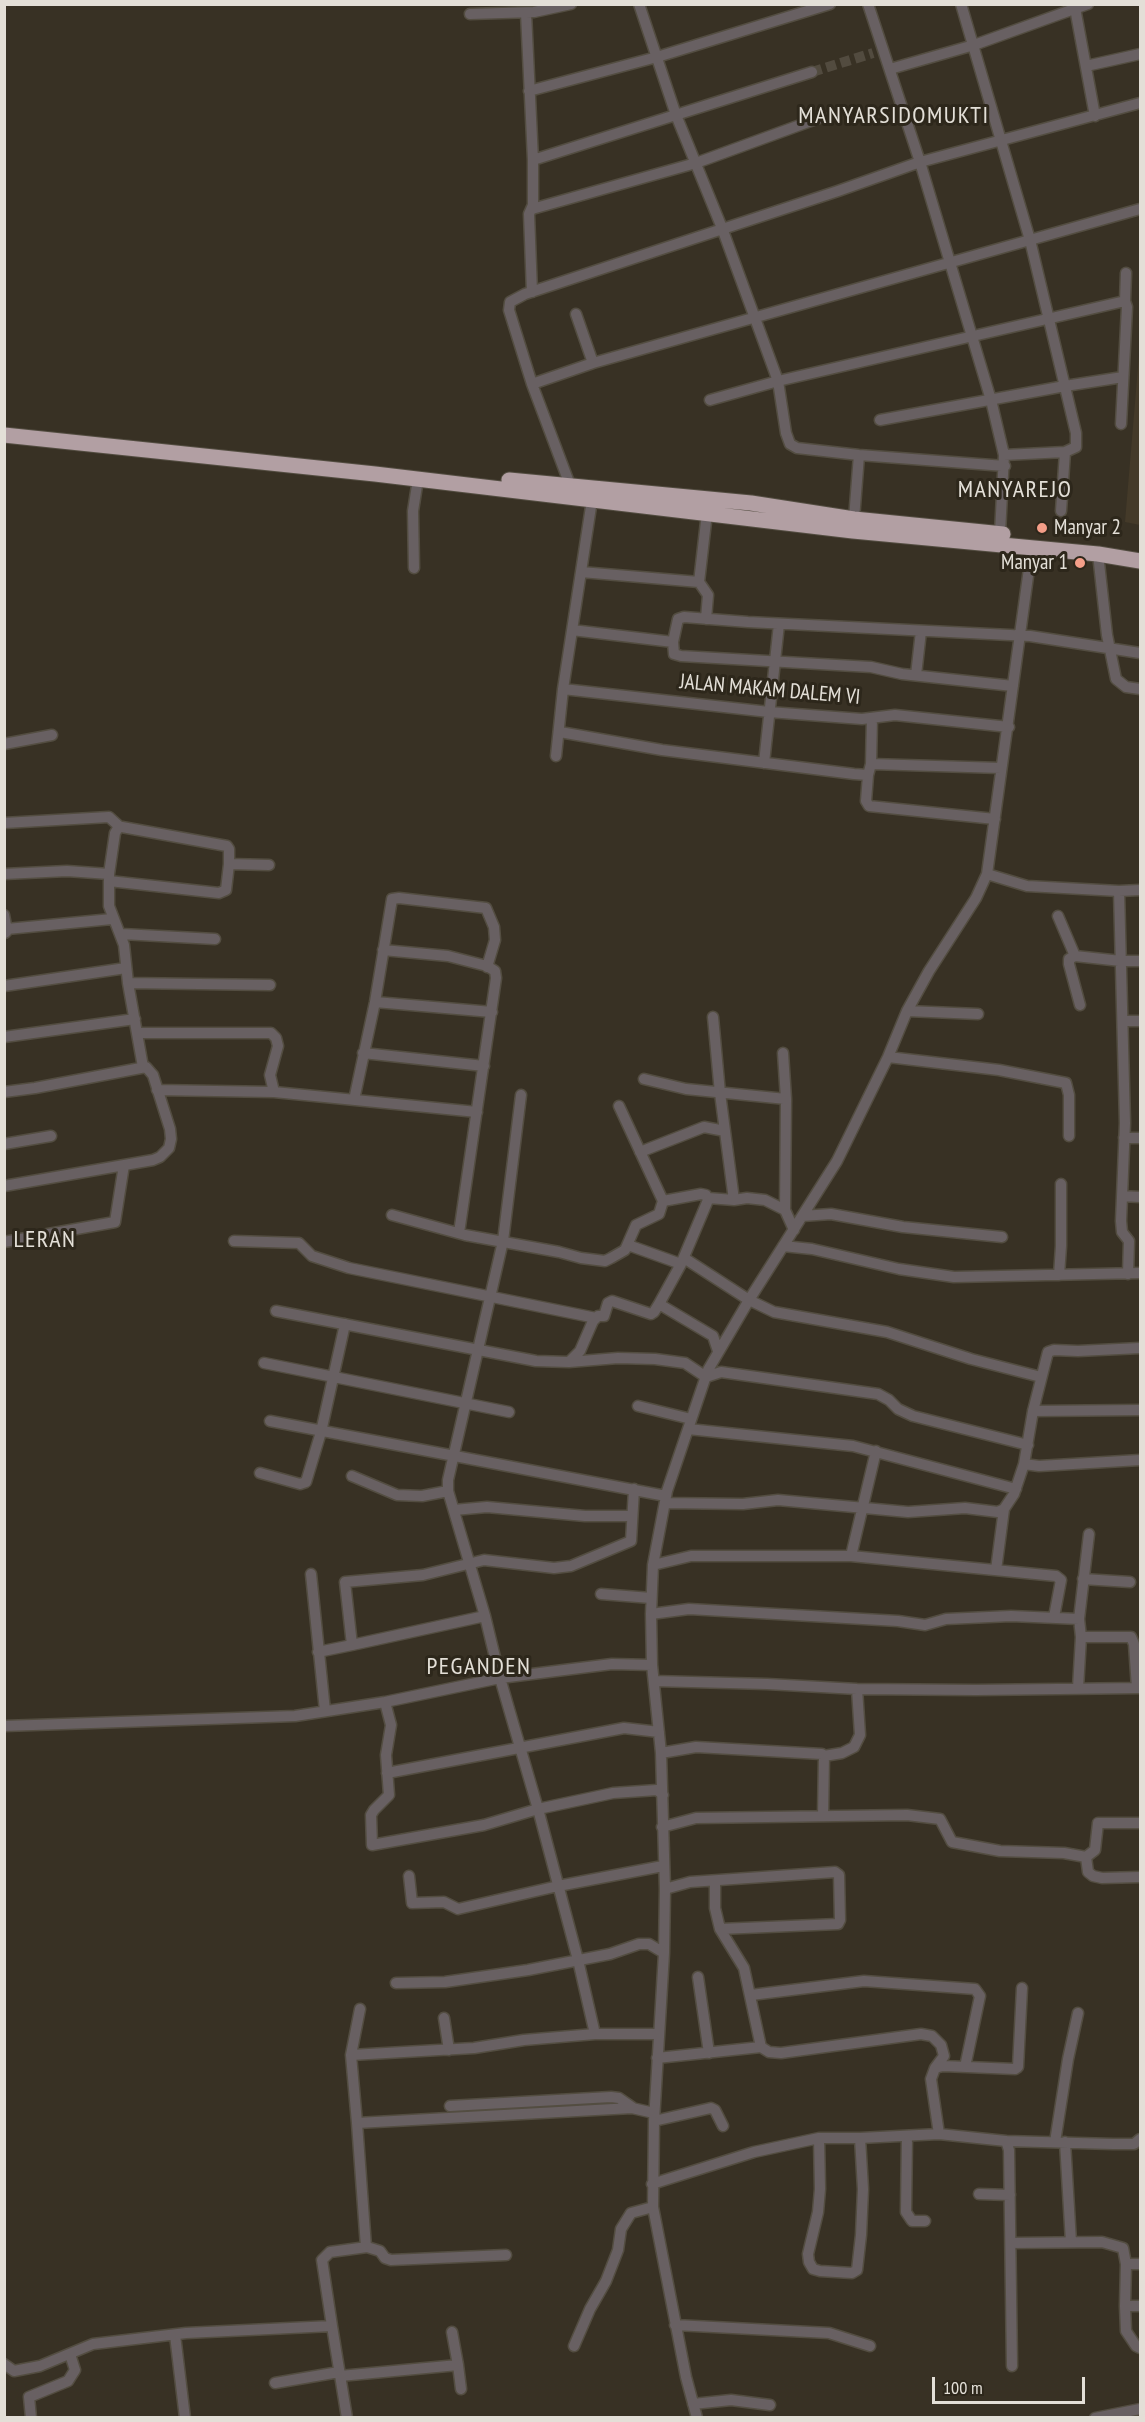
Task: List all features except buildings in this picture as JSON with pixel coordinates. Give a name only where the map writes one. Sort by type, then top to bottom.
[{"type":"highway","points":[[4,425],[418,474],[592,500],[853,531],[1098,554],[1140,561]]},
{"type":"highway","points":[[4,435],[418,474],[751,502],[854,519],[1000,533],[1140,550]]},
{"type":"street","points":[[470,14],[531,10],[571,4]]},
{"type":"street","points":[[639,4],[676,115],[722,228],[778,381],[787,438],[792,446],[859,455],[1004,461],[1065,452],[1074,449],[1076,433],[1050,318],[1030,240],[961,4]]},
{"type":"street","points":[[530,91],[657,57],[831,4]]},
{"type":"street","points":[[868,4],[878,52],[890,69],[991,400],[1004,461],[1000,533]]},
{"type":"street","points":[[890,69],[974,45],[1088,4]]},
{"type":"street","points":[[1075,8],[1095,116]]},
{"type":"street","points":[[524,295],[529,214],[532,209],[531,10]]},
{"type":"street","points":[[1086,66],[1140,54]]},
{"type":"street","points":[[533,160],[812,72]]},
{"type":"street","points":[[570,485],[538,381],[509,310],[509,303],[524,295],[920,162],[1140,103]]},
{"type":"street","points":[[532,209],[696,163],[822,117]]},
{"type":"street","points":[[538,381],[592,363],[1140,209]]},
{"type":"street","points":[[1121,424],[1127,306],[1125,301],[1126,273]]},
{"type":"street","points":[[710,400],[778,381],[1125,301]]},
{"type":"street","points":[[576,314],[592,363]]},
{"type":"street","points":[[880,420],[1123,377]]},
{"type":"street","points":[[1061,511],[1065,452]]},
{"type":"street","points":[[854,519],[859,455]]},
{"type":"street","points":[[414,567],[413,511],[418,474]]},
{"type":"street","points":[[556,756],[563,689],[592,500]]},
{"type":"street","points":[[706,619],[708,596],[699,582],[707,513]]},
{"type":"street","points":[[697,2418],[675,2325],[653,2207],[654,2117],[664,1953],[665,1889],[661,1753],[652,1665],[653,1565],[666,1499],[706,1377],[718,1351],[837,1161],[888,1057],[907,1011],[987,874],[1032,547]]},
{"type":"street","points":[[1098,554],[1100,587],[1118,683],[1140,689]]},
{"type":"street","points":[[581,572],[699,582]]},
{"type":"street","points":[[1013,686],[845,665],[773,663],[675,655],[673,642],[679,618],[1030,636],[1140,653]]},
{"type":"street","points":[[764,763],[779,624]]},
{"type":"street","points":[[572,630],[673,642]]},
{"type":"street","points":[[916,675],[921,631]]},
{"type":"street","name":"JALAN MAKAM DALEM VI","points":[[563,689],[769,712],[872,718],[895,715],[1009,727]]},
{"type":"street","points":[[872,718],[866,801],[869,806],[995,819]]},
{"type":"street","points":[[560,732],[662,750],[764,763],[869,769],[1001,768]]},
{"type":"street","points":[[4,744],[52,735]]},
{"type":"street","points":[[4,823],[109,817],[114,819],[120,827],[227,846],[229,849],[226,888],[222,892],[210,893],[67,871],[4,874]]},
{"type":"street","points":[[120,827],[115,833],[109,877],[109,906],[112,919],[122,934],[142,1067]]},
{"type":"street","points":[[229,864],[268,866]]},
{"type":"street","points":[[987,874],[1027,886],[1140,890]]},
{"type":"street","points":[[1119,891],[1124,1138],[1120,1221],[1122,1232],[1129,1241],[1128,1274]]},
{"type":"street","points":[[354,1100],[375,1002],[391,901],[394,898],[484,906],[492,921],[495,940],[487,967]]},
{"type":"street","points":[[4,915],[6,931],[112,919]]},
{"type":"street","points":[[1058,916],[1075,956]]},
{"type":"street","points":[[122,934],[215,939]]},
{"type":"street","points":[[383,951],[448,956],[495,971],[492,1012],[459,1233]]},
{"type":"street","points":[[1080,1005],[1069,959],[1075,956],[1121,962],[1140,961]]},
{"type":"street","points":[[4,986],[126,968]]},
{"type":"street","points":[[128,983],[270,986]]},
{"type":"street","points":[[375,1002],[492,1012]]},
{"type":"street","points":[[907,1011],[978,1014]]},
{"type":"street","points":[[713,1017],[734,1200]]},
{"type":"street","points":[[4,1037],[135,1019]]},
{"type":"street","points":[[1123,1022],[1140,1021]]},
{"type":"street","points":[[138,1033],[271,1033],[276,1038],[278,1046],[270,1076],[274,1092]]},
{"type":"street","points":[[363,1053],[484,1066]]},
{"type":"street","points":[[783,1053],[786,1099],[784,1210],[794,1230]]},
{"type":"street","points":[[888,1057],[999,1070],[1065,1083],[1070,1095],[1070,1136]]},
{"type":"street","points":[[4,1092],[35,1089],[142,1067],[151,1071],[170,1129],[171,1139],[169,1148],[153,1160],[4,1186]]},
{"type":"street","points":[[644,1079],[686,1089],[786,1099]]},
{"type":"street","points":[[157,1090],[274,1092],[477,1112]]},
{"type":"street","points":[[520,1095],[502,1241],[447,1491],[485,1616],[519,1748],[538,1809],[595,2034]]},
{"type":"street","points":[[392,1215],[459,1233],[604,1261],[622,1253],[636,1225],[659,1214],[663,1201],[620,1106]]},
{"type":"street","points":[[640,1152],[704,1127],[726,1131]]},
{"type":"street","points":[[4,1144],[51,1136]]},
{"type":"street","points":[[1124,1138],[1140,1138]]},
{"type":"street","points":[[4,1242],[115,1222],[124,1165]]},
{"type":"street","points":[[1059,1275],[1061,1184]]},
{"type":"street","points":[[663,1201],[701,1194],[708,1198],[734,1200],[758,1198],[784,1210]]},
{"type":"street","points":[[1122,1196],[1140,1197]]},
{"type":"street","points":[[234,1240],[299,1243],[312,1256],[349,1268],[596,1318],[604,1316],[610,1301],[651,1314],[682,1261],[702,1219],[708,1198]]},
{"type":"street","points":[[802,1216],[831,1214],[903,1227],[1002,1237]]},
{"type":"street","points":[[628,1245],[682,1261],[774,1312],[887,1332],[971,1359],[1041,1377]]},
{"type":"street","points":[[783,1246],[812,1249],[899,1269],[954,1277],[1140,1273]]},
{"type":"street","points":[[658,1304],[713,1336],[718,1351]]},
{"type":"street","points":[[276,1311],[536,1361],[569,1362],[618,1358],[685,1363],[706,1377]]},
{"type":"street","points":[[569,1362],[580,1351],[596,1318]]},
{"type":"street","points":[[260,1473],[304,1484],[321,1432],[345,1324]]},
{"type":"street","points":[[996,1570],[1004,1509],[1016,1489],[1024,1464],[1046,1356],[1050,1350],[1140,1348]]},
{"type":"street","points":[[264,1363],[509,1412]]},
{"type":"street","points":[[706,1377],[721,1372],[878,1394],[898,1409],[913,1416],[1028,1445]]},
{"type":"street","points":[[638,1406],[690,1424],[876,1451],[1016,1489]]},
{"type":"street","points":[[1033,1411],[1140,1410]]},
{"type":"street","points":[[270,1422],[634,1489],[666,1499],[743,1504],[778,1500],[919,1513],[964,1508],[998,1512],[1004,1509]]},
{"type":"street","points":[[851,1556],[876,1451]]},
{"type":"street","points":[[1024,1464],[1039,1466],[1140,1460]]},
{"type":"street","points":[[352,1476],[397,1495],[422,1496],[447,1491]]},
{"type":"street","points":[[352,1645],[346,1581],[423,1575],[487,1560],[554,1568],[571,1566],[631,1540],[634,1489]]},
{"type":"street","points":[[454,1510],[487,1507],[562,1514],[632,1516]]},
{"type":"street","points":[[1078,1688],[1081,1636],[1078,1619],[1089,1534]]},
{"type":"street","points":[[653,1565],[691,1556],[851,1556],[1060,1577],[1054,1617]]},
{"type":"street","points":[[311,1574],[325,1711]]},
{"type":"street","points":[[1083,1579],[1130,1582]]},
{"type":"street","points":[[601,1594],[651,1598]]},
{"type":"street","points":[[651,1614],[689,1609],[898,1621],[925,1625],[946,1619],[1011,1616],[1078,1619]]},
{"type":"street","points":[[318,1652],[485,1616]]},
{"type":"street","points":[[654,1681],[856,1689],[1139,1688],[1134,1644],[1131,1637],[1081,1636]]},
{"type":"street","points":[[4,1726],[262,1718],[385,1702],[500,1678],[612,1664],[652,1665]]},
{"type":"street","points":[[661,1753],[696,1747],[822,1754],[824,1756],[843,1753],[858,1742],[860,1726],[856,1689]]},
{"type":"street","points":[[385,1702],[391,1725],[386,1755],[389,1795],[371,1815],[372,1845],[484,1825],[538,1809],[613,1793],[657,1790],[663,1795]]},
{"type":"street","points":[[387,1773],[624,1728],[659,1732]]},
{"type":"street","points":[[823,1816],[824,1756]]},
{"type":"street","points":[[662,1827],[696,1818],[907,1815],[930,1817],[942,1821],[948,1838],[952,1842],[1000,1851],[1064,1853],[1086,1857],[1095,1850],[1097,1824],[1140,1823]]},
{"type":"street","points":[[1086,1857],[1088,1872],[1093,1876],[1102,1878],[1140,1877]]},
{"type":"street","points":[[409,1876],[412,1903],[444,1902],[458,1909],[558,1886],[663,1866]]},
{"type":"street","points":[[665,1889],[690,1882],[838,1873],[840,1878],[840,1920],[838,1924],[720,1929]]},
{"type":"street","points":[[715,1881],[715,1908],[720,1929],[744,1968],[761,2047]]},
{"type":"street","points":[[396,1983],[445,1983],[528,1971],[609,1954],[639,1944],[649,1944],[664,1953]]},
{"type":"street","points":[[698,1977],[709,2053]]},
{"type":"street","points":[[751,1995],[864,1982],[975,1989],[980,1996],[965,2067]]},
{"type":"street","points":[[935,2068],[943,2066],[1015,2069],[1018,2067],[1022,1988]]},
{"type":"street","points":[[360,2009],[351,2055],[366,2247]]},
{"type":"street","points":[[1071,2242],[1060,2142],[1068,2059],[1077,2013]]},
{"type":"street","points":[[444,2018],[449,2050]]},
{"type":"street","points":[[351,2055],[449,2050],[595,2034],[658,2034]]},
{"type":"street","points":[[657,2058],[761,2047],[769,2052],[781,2053],[921,2034],[932,2036],[941,2045],[944,2056],[935,2068],[932,2079],[939,2134]]},
{"type":"street","points":[[357,2123],[569,2105],[611,2097],[654,2117],[711,2108],[715,2110],[723,2126]]},
{"type":"street","points":[[450,2106],[625,2103]]},
{"type":"street","points":[[652,2184],[754,2152],[819,2138],[939,2134],[1006,2141],[1134,2144],[1140,2139]]},
{"type":"street","points":[[907,2136],[906,2212],[912,2221],[925,2221]]},
{"type":"street","points":[[819,2138],[820,2189],[818,2212],[808,2254],[809,2262],[813,2270],[852,2273],[857,2270],[861,2235],[863,2189],[860,2138]]},
{"type":"street","points":[[1006,2141],[1009,2150],[1012,2366]]},
{"type":"street","points":[[979,2194],[1010,2195]]},
{"type":"street","points":[[574,2346],[606,2280],[618,2250],[621,2229],[631,2213],[653,2207]]},
{"type":"street","points":[[1011,2243],[1102,2242],[1123,2248],[1126,2264],[1126,2331],[1136,2346],[1140,2348]]},
{"type":"street","points":[[347,2418],[322,2260],[330,2252],[366,2247],[380,2251],[385,2258],[391,2260],[506,2255]]},
{"type":"street","points":[[1126,2264],[1140,2264]]},
{"type":"street","points":[[1125,2306],[1140,2306]]},
{"type":"street","points":[[675,2325],[829,2333],[870,2346]]},
{"type":"street","points":[[4,2364],[14,2371],[40,2366],[93,2344],[175,2335],[332,2326]]},
{"type":"street","points":[[453,2332],[461,2389]]},
{"type":"street","points":[[175,2335],[185,2418]]},
{"type":"street","points":[[31,2418],[29,2397],[68,2381],[75,2370],[70,2354]]},
{"type":"street","points":[[275,2383],[340,2374],[458,2365]]},
{"type":"street","points":[[693,2404],[731,2400],[770,2405]]},
{"type":"street","points":[[1095,2418],[1140,2409]]},
{"type":"shaded area","points":[[1140,343],[1140,525],[1125,522]]},
{"type":"tunnel","points":[[812,72],[873,53]]},
{"type":"place","name":"Manyar 2","points":[[1042,528]]},
{"type":"place","name":"Manyar 1","points":[[1080,563]]},
{"type":"district","name":"MANYARSIDOMUKTI","points":[[894,116]]},
{"type":"district","name":"MANYAREJO","points":[[1015,490]]},
{"type":"district","name":"LERAN","points":[[45,1240]]},
{"type":"district","name":"PEGANDEN","points":[[479,1667]]}]
